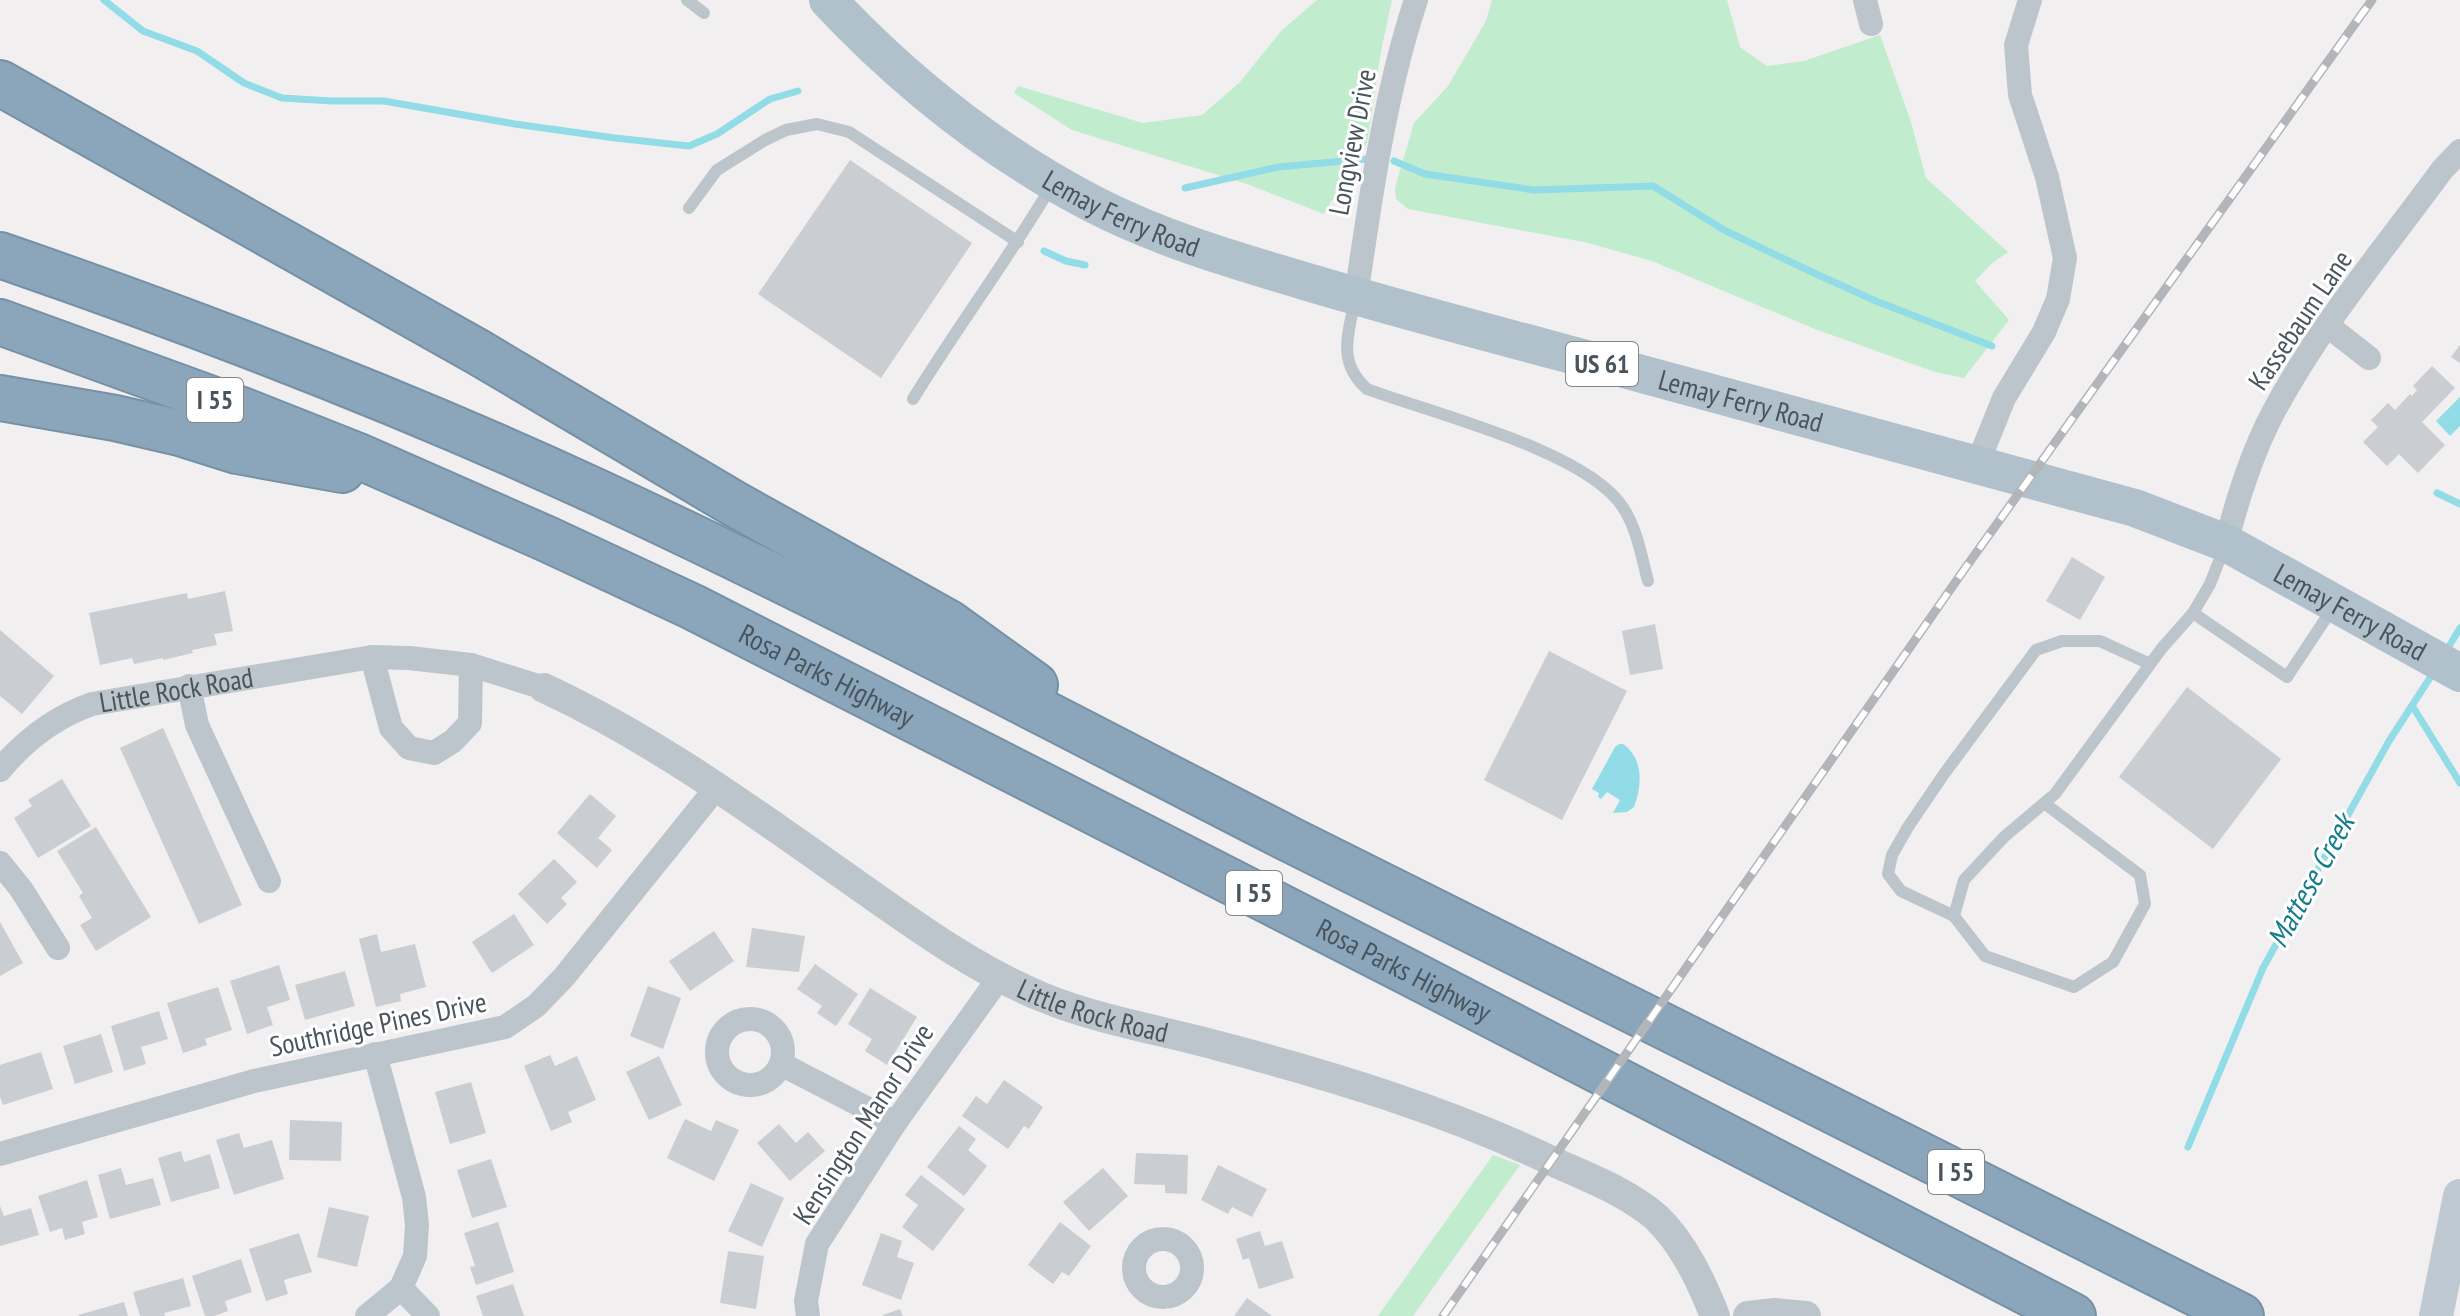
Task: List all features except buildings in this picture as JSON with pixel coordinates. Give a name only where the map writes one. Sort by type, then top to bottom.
[{"type":"highway","points":[[1,84],[478,352],[733,503],[949,623],[1150,768]]},
{"type":"highway","name":"I 55","points":[[0,255],[249,344],[571,480],[815,597],[2241,1316]]},
{"type":"highway","name":"I 55","points":[[0,322],[242,410],[427,486]]},
{"type":"highway","points":[[0,398],[115,418],[180,433],[237,451],[427,486]]},
{"type":"highway","name":"Rosa Parks Highway","points":[[427,486],[693,607],[1435,985],[2073,1316]]},
{"type":"main road","name":"Lemay Ferry Road","points":[[828,0],[914,85],[1004,152],[1093,204],[1198,249],[1356,297],[2135,508],[2226,543],[2460,673]]},
{"type":"main road","points":[[2438,1302],[2460,1196]]},
{"type":"street","name":"Longview Drive","points":[[1356,297],[1403,38],[1416,0]]},
{"type":"street","points":[[1865,0],[1871,24]]},
{"type":"street","points":[[1977,465],[2004,398],[2044,332],[2058,299],[2065,258],[2047,177],[2020,95],[2016,45],[2030,0]]},
{"type":"street","name":"Kassebaum Lane","points":[[2226,543],[2241,488],[2273,413],[2328,326],[2442,170],[2460,151]]},
{"type":"street","points":[[2328,326],[2369,358]]},
{"type":"street","points":[[372,657],[391,728],[409,748],[434,753],[453,741],[470,723],[471,665]]},
{"type":"street","name":"Little Rock Road","points":[[4,759],[45,726],[92,704],[372,657],[471,665],[544,688],[595,711],[651,743],[926,933],[999,978],[1045,998],[1089,1012],[1363,1087],[1534,1152],[1630,1198],[1673,1235],[1702,1285],[1715,1316]]},
{"type":"street","points":[[189,686],[197,725],[269,881]]},
{"type":"street","name":"Southridge Pines Drive","points":[[0,1154],[254,1081],[505,1027],[536,1006],[564,977],[717,787]]},
{"type":"street","points":[[0,863],[21,889],[58,948]]},
{"type":"street","name":"Kensington Manor Drive","points":[[808,1316],[806,1301],[817,1244],[895,1123],[999,978]]},
{"type":"street","points":[[367,1316],[401,1288],[415,1256],[417,1225],[414,1197],[375,1054]]},
{"type":"street","points":[[781,1064],[895,1123]]},
{"type":"street","points":[[401,1288],[428,1316]]},
{"type":"street","points":[[1748,1316],[1775,1313],[1806,1316]]},
{"type":"lane","points":[[687,0],[704,13]]},
{"type":"lane","points":[[689,208],[717,170],[786,130],[817,124],[849,132],[1018,242]]},
{"type":"lane","points":[[913,399],[1018,242],[1054,182]]},
{"type":"lane","points":[[1356,297],[1347,340],[1347,359],[1356,380],[1367,389],[1531,446],[1581,471],[1620,503],[1636,533],[1648,581]]},
{"type":"lane","points":[[1954,916],[1964,880],[2004,837],[2055,794],[2150,664],[2193,613],[2210,584],[2226,543]]},
{"type":"lane","points":[[2193,613],[2287,677],[2336,603]]},
{"type":"lane","points":[[2044,803],[2140,875],[2145,904],[2113,962],[2074,987],[1985,956],[1954,916],[1901,891],[1888,874],[1892,855],[1944,774],[2036,650],[2062,641],[2100,641],[2150,664]]},
{"type":"green space","points":[[1317,0],[1392,0],[1367,143],[1324,214],[1247,184],[1072,130],[1014,93],[1018,86],[1143,123],[1202,115],[1240,82],[1281,31]]},
{"type":"green space","points":[[1492,0],[1727,0],[1740,47],[1767,66],[1804,61],[1880,35],[1911,122],[1926,178],[2008,252],[1975,281],[2009,320],[1964,378],[1935,372],[1815,329],[1652,261],[1584,242],[1408,209],[1396,199],[1395,188],[1414,123],[1448,86],[1486,21]]},
{"type":"green space","points":[[1493,1155],[1520,1165],[1413,1316],[1378,1316]]},
{"type":"water","points":[[2460,397],[2460,426],[2450,436],[2436,421]]},
{"type":"water","points":[[1619,744],[1623,744],[1635,757],[1640,781],[1634,807],[1627,812],[1613,813],[1620,800],[1607,792],[1601,799],[1599,793],[1592,789]]},
{"type":"waterway","points":[[104,0],[143,31],[197,51],[244,83],[282,98],[384,101],[515,124],[689,146],[717,134],[770,99],[798,91]]},
{"type":"waterway","points":[[1185,188],[1278,167],[1366,159]]},
{"type":"waterway","points":[[1394,161],[1425,174],[1534,190],[1653,186],[1724,230],[1816,274],[1992,346]]},
{"type":"waterway","points":[[1044,251],[1085,265]]},
{"type":"waterway","points":[[2437,493],[2460,504]]},
{"type":"waterway","name":"Mattese Creek","points":[[2445,653],[2460,628]]},
{"type":"waterway","name":"Mattese Creek","points":[[2188,1147],[2263,968],[2389,741],[2435,670]]},
{"type":"waterway","points":[[2413,707],[2460,783]]},
{"type":"railway","points":[[1443,1316],[1966,567],[2372,0]]}]
